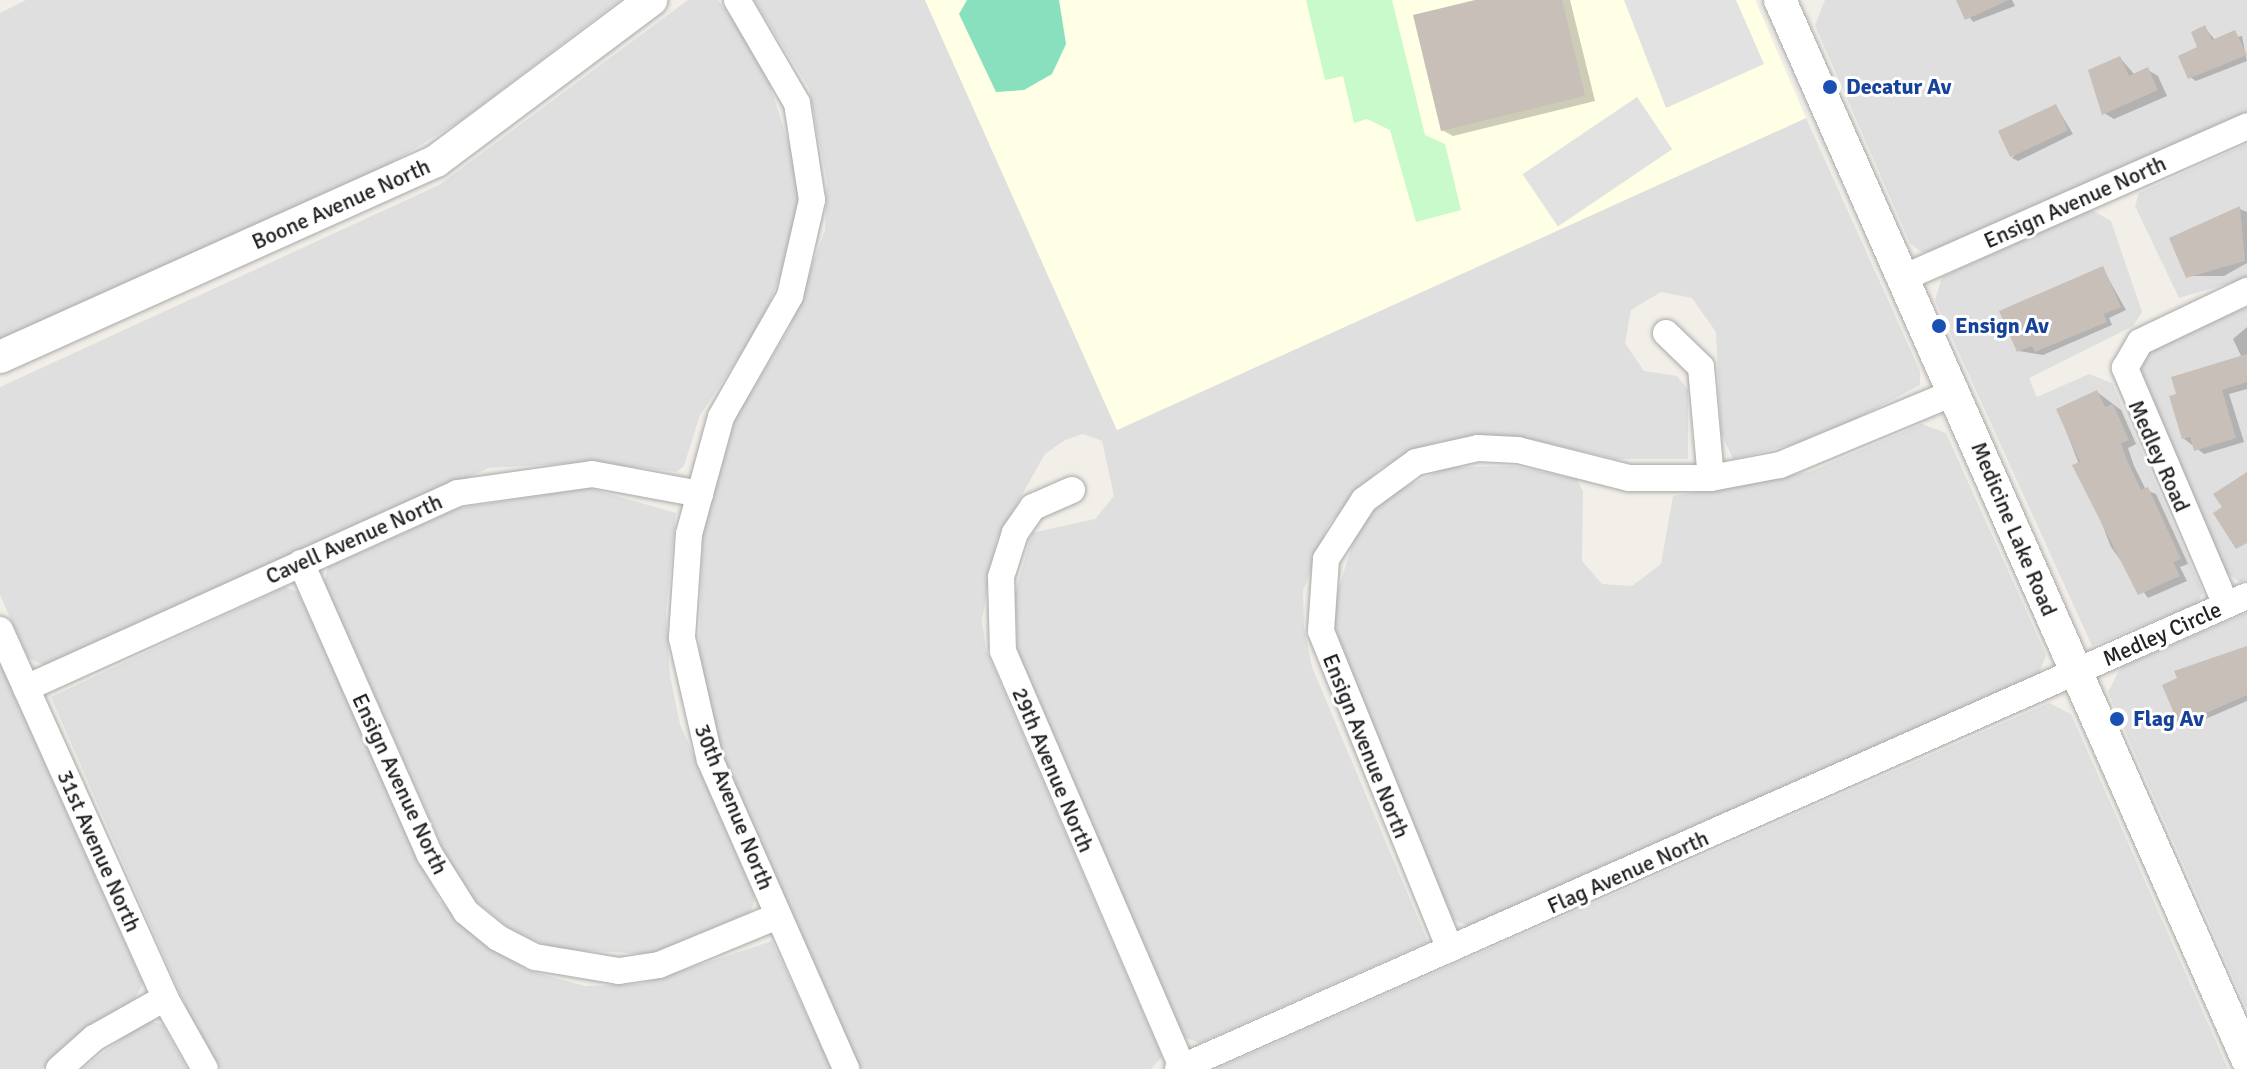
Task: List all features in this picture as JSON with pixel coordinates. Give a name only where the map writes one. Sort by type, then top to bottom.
[{"type":"street","name":"Boone Avenue North","points":[[0,357],[436,161],[651,0]]},
{"type":"street","name":"30th Avenue North","points":[[737,0],[797,103],[812,200],[790,296],[740,375],[700,494],[683,582],[692,701],[778,916],[846,1069]]},
{"type":"street","name":"Medicine Lake Road","points":[[1783,1],[2247,1059]]},
{"type":"street","name":"Ensign Avenue North","points":[[1903,278],[2247,126]]},
{"type":"street","name":"Medley Road","points":[[2236,600],[2128,386],[2128,354],[2173,325],[2247,291]]},
{"type":"street","points":[[1666,333],[1701,367],[1711,478]]},
{"type":"street","name":"Ensign Avenue North","points":[[1450,949],[1332,673],[1321,631],[1326,559],[1364,500],[1443,451],[1518,450],[1629,478],[1711,478],[1780,465],[1955,392]]},
{"type":"street","name":"Cavell Avenue North","points":[[26,688],[301,563],[494,483],[592,474],[700,494]]},
{"type":"street","name":"29th Avenue North","points":[[1072,490],[1033,507],[1015,533],[1001,577],[1003,651],[1180,1068]]},
{"type":"street","name":"Ensign Avenue North","points":[[301,563],[430,855],[466,912],[498,938],[535,957],[619,971],[659,965],[778,916]]},
{"type":"street","name":"Medley Circle","points":[[2077,673],[2236,600]]},
{"type":"street","name":"31st Avenue North","points":[[0,630],[165,998],[205,1069]]},
{"type":"street","name":"Flag Avenue North","points":[[1180,1068],[2077,673]]},
{"type":"street","points":[[59,1069],[94,1038],[165,998]]},
{"type":"shaded area","points":[[26,0],[620,0],[462,120],[386,166],[0,339],[0,13]]},
{"type":"shaded area","points":[[688,0],[718,0],[762,60],[800,180],[792,245],[762,322],[700,415],[684,466],[677,472],[593,462],[489,468],[44,665],[28,658],[0,595],[0,387],[439,185]]},
{"type":"shaded area","points":[[754,0],[925,0],[1117,430],[1806,118],[1920,371],[1920,385],[1822,437],[1733,459],[1721,433],[1716,332],[1692,298],[1661,292],[1631,310],[1625,343],[1644,371],[1677,376],[1688,390],[1688,459],[1616,459],[1516,436],[1436,442],[1379,469],[1328,525],[1303,591],[1304,627],[1312,667],[1428,942],[1199,1043],[1184,1037],[1026,682],[1017,645],[1015,593],[1032,533],[1095,519],[1114,496],[1102,441],[1083,434],[1065,440],[1045,454],[996,541],[982,620],[986,650],[1162,1057],[1151,1069],[859,1069],[717,744],[699,652],[703,532],[735,419],[789,329],[825,230],[827,182],[809,88]]},
{"type":"shaded area","points":[[925,0],[1755,0],[1806,118],[1117,430]]},
{"type":"shaded area","points":[[1624,0],[1736,0],[1764,64],[1666,108]]},
{"type":"shaded area","points":[[1825,0],[2247,0],[2247,114],[1937,252],[1921,252],[1910,243],[1815,25]]},
{"type":"shaded area","points":[[1637,97],[1672,149],[1558,226],[1523,174]]},
{"type":"shaded area","points":[[2247,144],[2247,278],[2179,298],[2135,206],[2139,193]]},
{"type":"shaded area","points":[[2090,209],[2111,221],[2142,312],[2133,326],[2029,378],[2037,397],[2089,374],[2112,383],[2203,593],[2196,604],[2092,646],[1935,300],[1942,277]]},
{"type":"shaded area","points":[[2247,307],[2247,579],[2240,582],[2225,572],[2139,373],[2150,351]]},
{"type":"shaded area","points":[[1922,424],[1946,433],[2046,655],[2039,674],[1468,926],[1452,919],[1340,655],[1331,613],[1357,530],[1385,497],[1447,467],[1513,466],[1577,479],[1583,492],[1582,561],[1602,584],[1632,586],[1661,564],[1673,496],[1809,472]]},
{"type":"shaded area","points":[[589,488],[676,513],[666,612],[670,676],[680,724],[755,897],[751,912],[650,954],[556,949],[512,930],[473,899],[453,871],[324,583],[328,567],[459,508]]},
{"type":"shaded area","points":[[285,587],[298,592],[439,900],[480,938],[527,970],[585,986],[641,984],[772,941],[832,1069],[222,1069],[194,1025],[51,697]]},
{"type":"shaded area","points":[[2247,613],[2247,1009],[2108,692],[2121,667]]},
{"type":"shaded area","points":[[0,663],[143,983],[135,999],[41,1069],[0,1069]]},
{"type":"shaded area","points":[[2049,703],[2071,714],[2228,1069],[1216,1069]]},
{"type":"shaded area","points":[[145,1021],[162,1024],[187,1069],[82,1069]]},
{"type":"green space","points":[[967,0],[1059,0],[1066,44],[1052,74],[1024,90],[996,92],[959,14]]},
{"type":"green space","points":[[1306,0],[1392,0],[1425,135],[1445,144],[1461,210],[1416,222],[1390,130],[1367,119],[1354,123],[1343,76],[1325,80]]},
{"type":"building","points":[[1475,0],[1562,0],[1585,96],[1441,131],[1413,15]]},
{"type":"building","points":[[1956,0],[2009,0],[1965,20]]},
{"type":"building","points":[[2205,25],[2212,40],[2235,30],[2247,55],[2188,79],[2178,56],[2197,47],[2191,32]]},
{"type":"building","points":[[2120,56],[2129,76],[2148,67],[2158,90],[2102,115],[2088,70]]},
{"type":"building","points":[[2056,104],[2068,130],[2010,157],[1998,131]]},
{"type":"building","points":[[2240,206],[2245,261],[2186,278],[2169,238]]},
{"type":"building","points":[[2103,266],[2121,307],[2104,314],[2107,322],[2035,352],[2032,346],[2017,352],[1999,311]]},
{"type":"building","points":[[2247,354],[2247,382],[2222,390],[2236,438],[2194,451],[2190,437],[2182,439],[2169,396],[2176,394],[2171,377]]},
{"type":"building","points":[[2097,390],[2105,407],[2113,404],[2129,440],[2121,443],[2127,460],[2141,490],[2148,487],[2181,559],[2173,562],[2180,576],[2138,595],[2072,465],[2080,462],[2056,409]]},
{"type":"building","points":[[2247,472],[2247,543],[2236,549],[2213,513],[2222,507],[2213,494]]},
{"type":"building","points":[[2247,646],[2247,695],[2179,725],[2162,685],[2177,678],[2174,671]]},
{"type":"place","name":"Decatur Av","points":[[1830,87]]},
{"type":"place","name":"Ensign Av","points":[[1939,326]]},
{"type":"place","name":"Flag Av","points":[[2117,719]]}]
